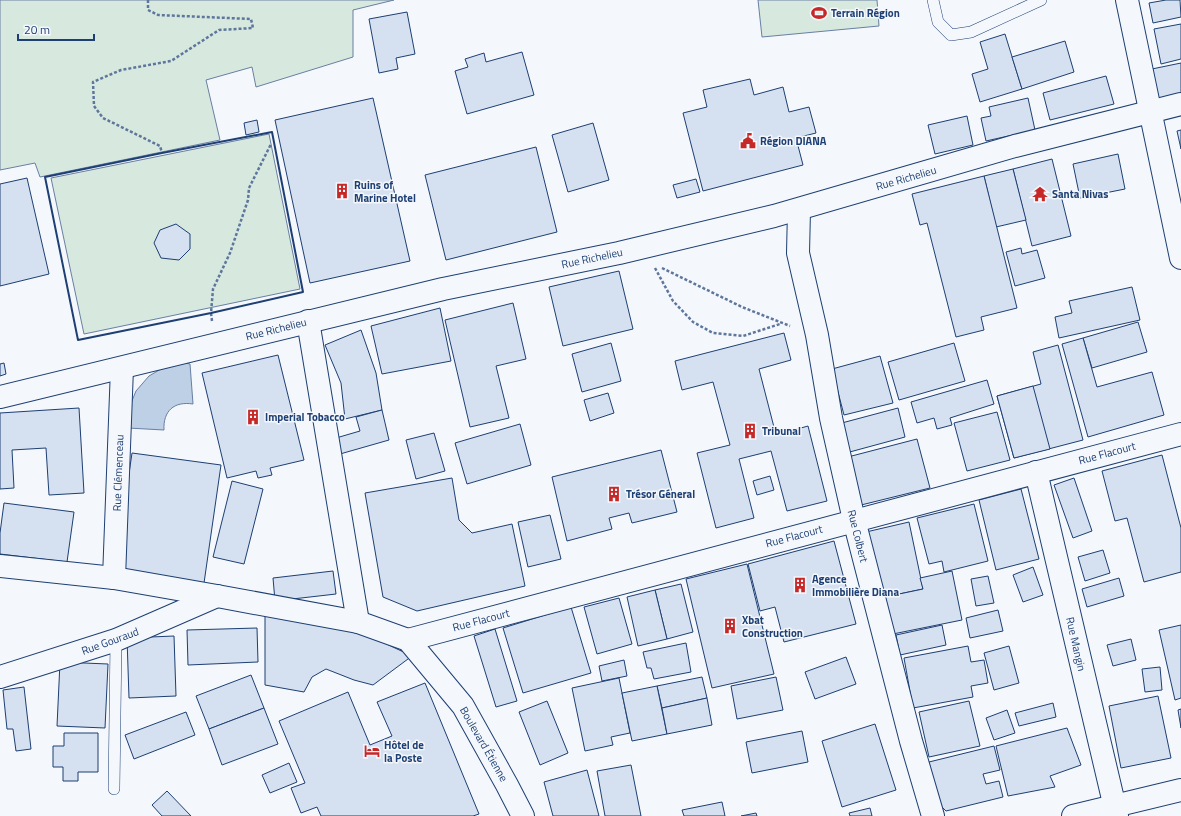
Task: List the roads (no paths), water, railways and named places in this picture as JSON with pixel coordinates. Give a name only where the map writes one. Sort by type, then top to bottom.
[{"type":"street","points":[[1127,0],[1181,258]]},
{"type":"street","name":"Rue Richelieu","points":[[0,398],[443,289],[619,253],[799,210],[1015,146],[1181,104]]},
{"type":"street","name":"Rue Colbert","points":[[799,210],[798,253],[817,335],[831,418],[854,520],[909,734],[933,816]]},
{"type":"street","name":"Rue Colbert","points":[[774,216],[798,253]]},
{"type":"street","points":[[308,322],[358,622]]},
{"type":"street","name":"Rue Clémenceau","points":[[114,578],[122,368]]},
{"type":"street","name":"Rue Flacourt","points":[[408,640],[1181,434]]},
{"type":"street","name":"Rue Mangin","points":[[1036,472],[1115,811]]},
{"type":"street","points":[[0,566],[114,578],[216,596],[358,622],[408,640]]},
{"type":"street","name":"Rue Gouraud","points":[[0,677],[116,640],[216,596]]},
{"type":"street","name":"Boulevard Étienne","points":[[408,640],[463,706],[523,816]]},
{"type":"street","points":[[1073,816],[1115,811],[1181,790]]},
{"type":"lane","points":[[933,0],[938,22],[951,35],[971,32],[1041,0]]},
{"type":"lane","points":[[114,789],[116,640]]},
{"type":"water","points":[[185,363],[190,364],[193,404],[180,404],[171,409],[165,418],[164,430],[128,428],[129,408],[136,391],[149,376],[166,366]]},
{"type":"place","name":"Terrain Région","points":[[819,13]]},
{"type":"place","name":"Région DIANA","points":[[748,141]]},
{"type":"place","name":"Ruins of Marine Hotel","points":[[342,191]]},
{"type":"place","name":"Santa Nivas","points":[[1040,194]]},
{"type":"place","name":"Imperial Tobacco","points":[[253,417]]},
{"type":"place","name":"Tribunal","points":[[750,431]]},
{"type":"place","name":"Trésor Géneral","points":[[614,494]]},
{"type":"place","name":"Agence Immobilière Diana","points":[[800,585]]},
{"type":"place","name":"Xbat Construction","points":[[730,626]]},
{"type":"place","name":"Hôtel de la Poste","points":[[372,751]]}]
